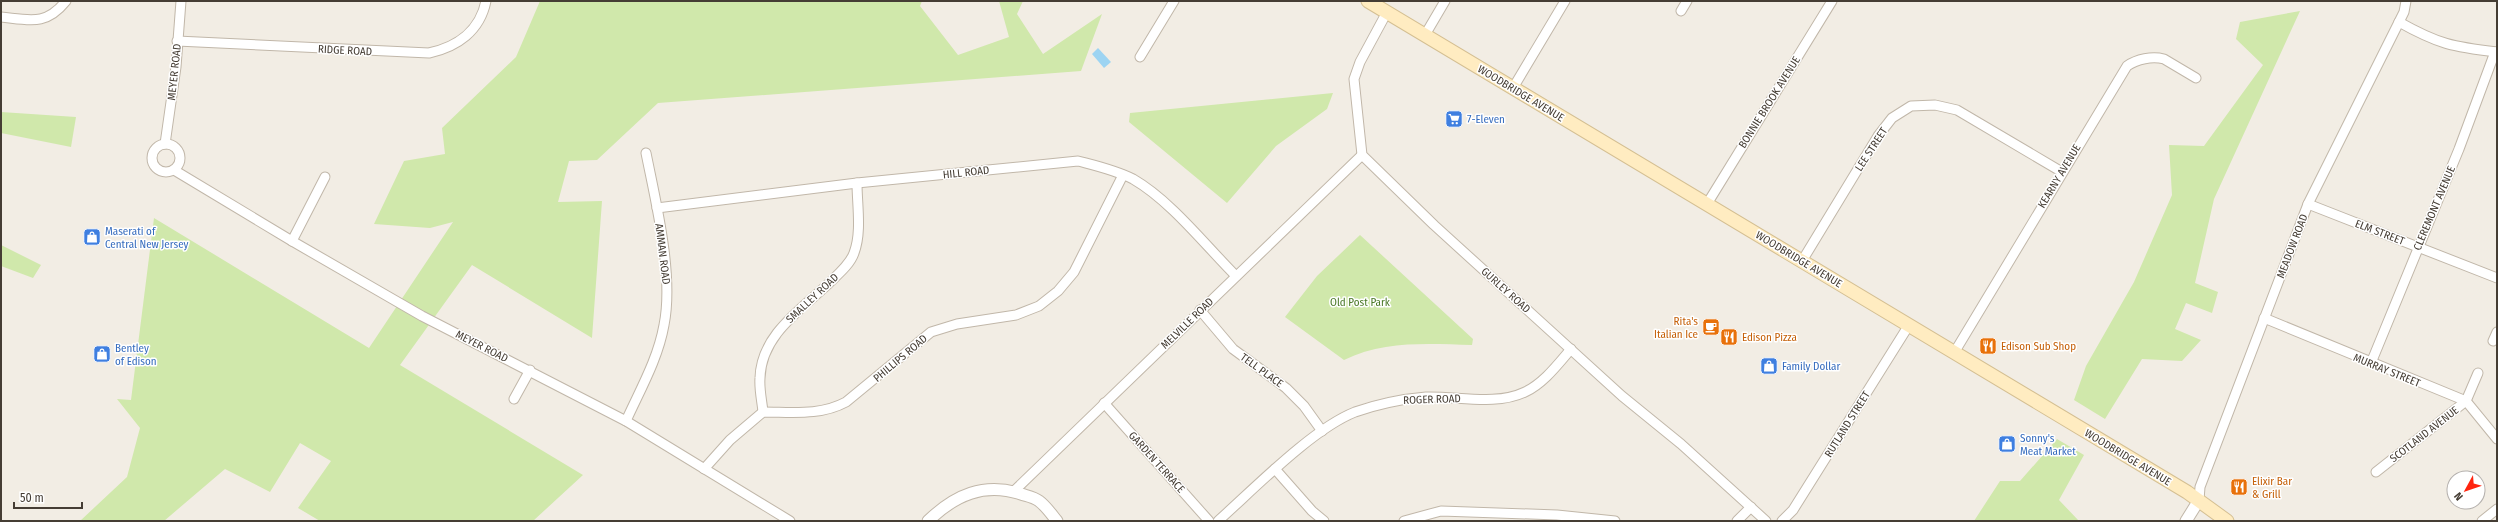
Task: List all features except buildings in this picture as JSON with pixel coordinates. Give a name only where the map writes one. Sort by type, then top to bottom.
[{"type":"main road","name":"WOODBRIDGE AVENUE","points":[[1368,1],[1954,352],[2198,500],[2227,521]]},
{"type":"street","points":[[1,17],[36,21],[57,13],[66,1]]},
{"type":"street","name":"MEYER ROAD","points":[[181,1],[165,144],[156,147],[152,160],[161,171],[174,170],[292,241],[422,316],[530,370],[626,421],[790,521]]},
{"type":"street","name":"RIDGE ROAD","points":[[177,41],[429,54],[446,50],[459,43],[471,32],[486,1]]},
{"type":"street","points":[[1140,58],[1174,1]]},
{"type":"street","points":[[1425,35],[1445,1]]},
{"type":"street","points":[[1513,88],[1565,1]]},
{"type":"street","points":[[1681,11],[1687,1]]},
{"type":"street","name":"BONNIE BROOK AVENUE","points":[[1707,204],[1832,1]]},
{"type":"street","name":"MEADOW ROAD","points":[[2198,500],[2200,486],[2308,204],[2399,22],[2406,1]]},
{"type":"street","points":[[1362,155],[1354,79],[1360,62],[1387,12]]},
{"type":"street","points":[[2399,22],[2436,42],[2455,48],[2496,52]]},
{"type":"street","name":"CLEREMONT AVENUE","points":[[2371,363],[2459,149],[2496,52]]},
{"type":"street","name":"KEARNY AVENUE","points":[[1954,352],[2127,66],[2147,58],[2164,59],[2196,78]]},
{"type":"street","name":"LEE STREET","points":[[1802,261],[1878,136],[1892,118],[1911,106],[1935,106],[1957,110],[2062,172]]},
{"type":"street","points":[[165,144],[174,146],[180,153],[180,162],[174,170]]},
{"type":"street","name":"AMMAN ROAD","points":[[626,421],[654,363],[665,325],[668,284],[646,153]]},
{"type":"street","name":"MELVILLE ROAD","points":[[1013,492],[1104,402],[1362,155]]},
{"type":"street","name":"GURLEY ROAD","points":[[1362,155],[1434,224],[1622,396],[1681,444],[1766,521]]},
{"type":"street","name":"HILL ROAD","points":[[656,208],[857,183],[1078,161],[1110,169],[1134,180],[1164,203],[1236,276]]},
{"type":"street","name":"PHILLIPS ROAD","points":[[763,412],[817,412],[831,410],[846,402],[931,332],[957,324],[1016,315],[1039,306],[1058,291],[1074,272],[1123,175]]},
{"type":"street","points":[[292,241],[325,177]]},
{"type":"street","name":"SMALLEY ROAD","points":[[763,412],[760,379],[761,362],[767,347],[781,328],[839,273],[854,254],[858,239],[857,183]]},
{"type":"street","name":"ELM STREET","points":[[2308,204],[2497,278]]},
{"type":"street","name":"TELL PLACE","points":[[1200,310],[1232,349],[1286,388],[1304,406],[1322,431]]},
{"type":"street","name":"MURRAY STREET","points":[[2264,318],[2466,401],[2497,439]]},
{"type":"street","name":"RUTLAND STREET","points":[[1782,521],[1793,510],[1909,325]]},
{"type":"street","points":[[2493,341],[2497,332]]},
{"type":"street","name":"ROGER ROAD","points":[[1218,521],[1275,469],[1322,431],[1354,413],[1391,401],[1427,397],[1502,398],[1525,393],[1541,383],[1571,349]]},
{"type":"street","points":[[514,399],[530,370]]},
{"type":"street","name":"SCOTLAND AVENUE","points":[[2376,472],[2466,401],[2478,373]]},
{"type":"street","name":"GARDEN TERRACE","points":[[1104,402],[1209,521]]},
{"type":"street","points":[[704,469],[730,440],[763,412]]},
{"type":"street","points":[[1275,469],[1312,511],[1324,521]]},
{"type":"street","points":[[928,521],[959,496],[975,491],[991,489],[1013,492],[1038,500],[1057,521]]},
{"type":"street","points":[[2186,521],[2198,500]]},
{"type":"street","points":[[1737,521],[1751,507]]},
{"type":"street","points":[[2482,521],[2497,510]]},
{"type":"street","points":[[1404,521],[1441,511],[1557,514],[1615,521]]},
{"type":"green space","points":[[540,1],[922,1],[920,6],[958,55],[1009,37],[999,1],[1023,1],[1017,14],[1043,54],[1102,14],[1081,71],[658,103],[597,160],[569,161],[558,202],[602,201],[592,338],[472,265],[400,365],[583,475],[533,521],[320,521],[298,508],[331,461],[300,443],[270,492],[225,469],[164,521],[80,521],[127,477],[140,428],[117,399],[131,400],[154,218],[369,348],[453,222],[430,228],[374,224],[404,161],[445,154],[442,128],[516,57]]},
{"type":"green space","points":[[2300,11],[2214,199],[2195,283],[2218,292],[2212,313],[2186,303],[2175,329],[2201,340],[2182,361],[2142,359],[2105,419],[2074,400],[2086,366],[2134,282],[2172,195],[2169,145],[2204,146],[2263,65],[2236,39],[2240,22]]},
{"type":"green space","points":[[1333,93],[1327,109],[1276,146],[1227,203],[1129,122],[1130,113]]},
{"type":"green space","points":[[1,112],[76,117],[71,147],[1,133]]},
{"type":"green space","name":"Old Post Park","points":[[1360,235],[1473,339],[1472,345],[1423,344],[1391,346],[1375,349],[1344,360],[1285,317],[1317,276]]},
{"type":"green space","points":[[1,245],[41,265],[33,278],[1,266]]},
{"type":"green space","points":[[2057,439],[2084,455],[2059,500],[2079,521],[1974,521],[2000,481],[2020,481]]},
{"type":"water","points":[[1098,48],[1111,62],[1104,68],[1092,54]]},
{"type":"place","name":"7-Eleven","points":[[1454,119]]},
{"type":"place","name":"Maserati of Central New Jersey","points":[[92,237]]},
{"type":"place","name":"Rita's Italian Ice","points":[[1711,327]]},
{"type":"place","name":"Edison Pizza","points":[[1729,337]]},
{"type":"place","name":"Edison Sub Shop","points":[[1988,346]]},
{"type":"place","name":"Bentley of Edison","points":[[102,354]]},
{"type":"place","name":"Family Dollar","points":[[1769,366]]},
{"type":"place","name":"Sonny's Meat Market","points":[[2007,444]]},
{"type":"place","name":"Elixir Bar & Grill","points":[[2239,487]]}]
